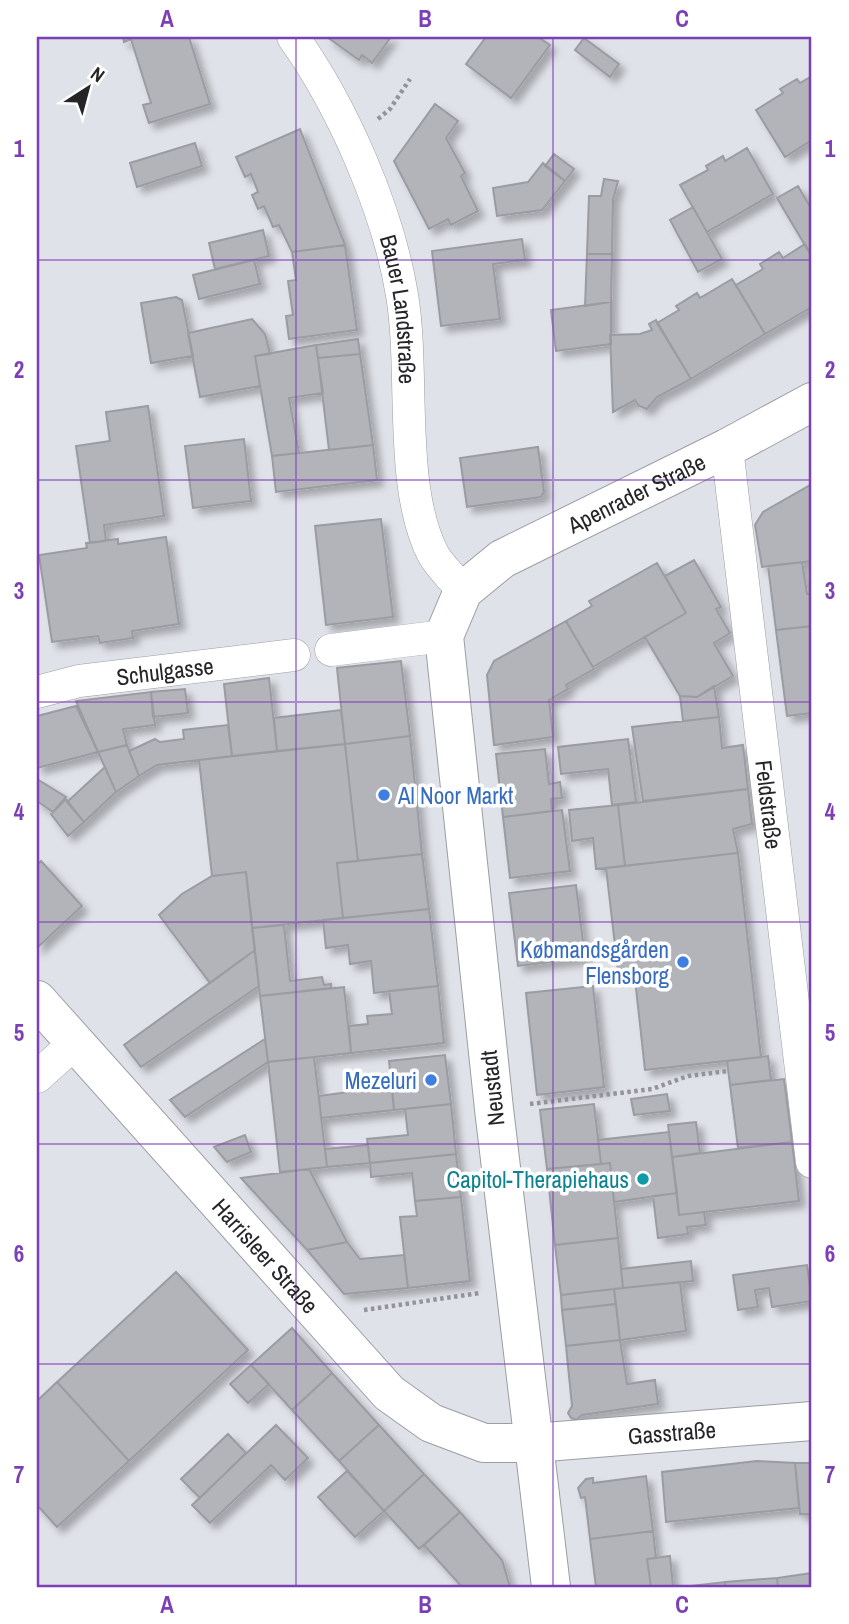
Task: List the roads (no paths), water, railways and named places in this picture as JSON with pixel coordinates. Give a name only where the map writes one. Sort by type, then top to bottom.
[{"type":"street","name":"Bauer Landstraße","points":[[293,37],[315,68],[353,138],[393,254],[403,297],[416,507],[433,555],[463,591]]},
{"type":"street","name":"Apenrader Straße","points":[[463,591],[502,559],[812,402]]},
{"type":"street","name":"Feldstraße","points":[[727,447],[812,1162]]},
{"type":"street","name":"Neustadt","points":[[463,591],[444,636],[494,1109],[551,1587]]},
{"type":"street","points":[[331,650],[444,636]]},
{"type":"street","name":"Schulgasse","points":[[37,692],[79,681],[294,655]]},
{"type":"street","name":"Harrisleer Straße","points":[[37,1000],[389,1393],[431,1423],[484,1443],[533,1443]]},
{"type":"street","points":[[37,1077],[76,1042]]},
{"type":"street","name":"Gasstraße","points":[[533,1443],[812,1421]]},
{"type":"place","name":"Al Noor Markt","points":[[384,795]]},
{"type":"place","name":"Købmandsgården Flensborg","points":[[683,962]]},
{"type":"place","name":"Mezeluri","points":[[431,1080]]},
{"type":"place","name":"Capitol-Therapiehaus","points":[[643,1179]]}]
